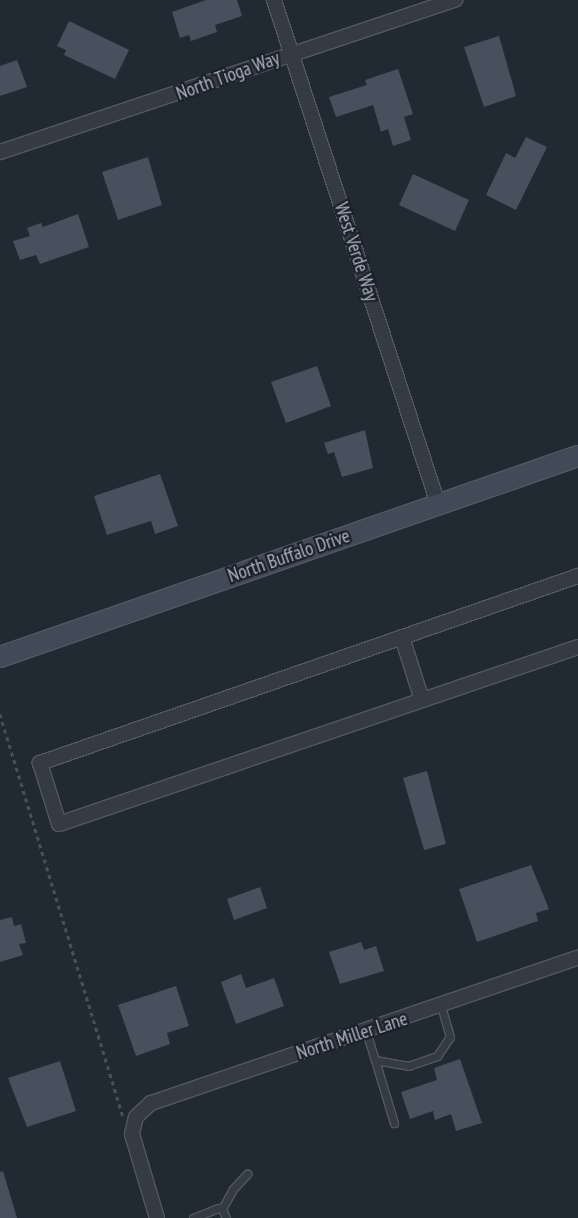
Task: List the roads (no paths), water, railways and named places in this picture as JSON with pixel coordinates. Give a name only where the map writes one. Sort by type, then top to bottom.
[{"type":"street","name":"West Verde Way","points":[[274,0],[438,504]]},
{"type":"street","name":"North Tioga Way","points":[[0,152],[455,0]]},
{"type":"street","name":"North Buffalo Drive","points":[[0,657],[578,456]]},
{"type":"street","points":[[578,576],[40,763],[58,824],[578,647]]},
{"type":"street","points":[[402,637],[422,700]]},
{"type":"street","name":"North Miller Lane","points":[[157,1218],[133,1140],[133,1123],[151,1103],[578,958]]},
{"type":"lane","points":[[375,1060],[408,1066],[437,1056],[450,1036],[441,1006]]},
{"type":"lane","points":[[366,1031],[394,1123]]},
{"type":"lane","points":[[193,1218],[222,1209],[234,1189],[247,1174]]},
{"type":"lane","points":[[222,1209],[226,1218]]}]
